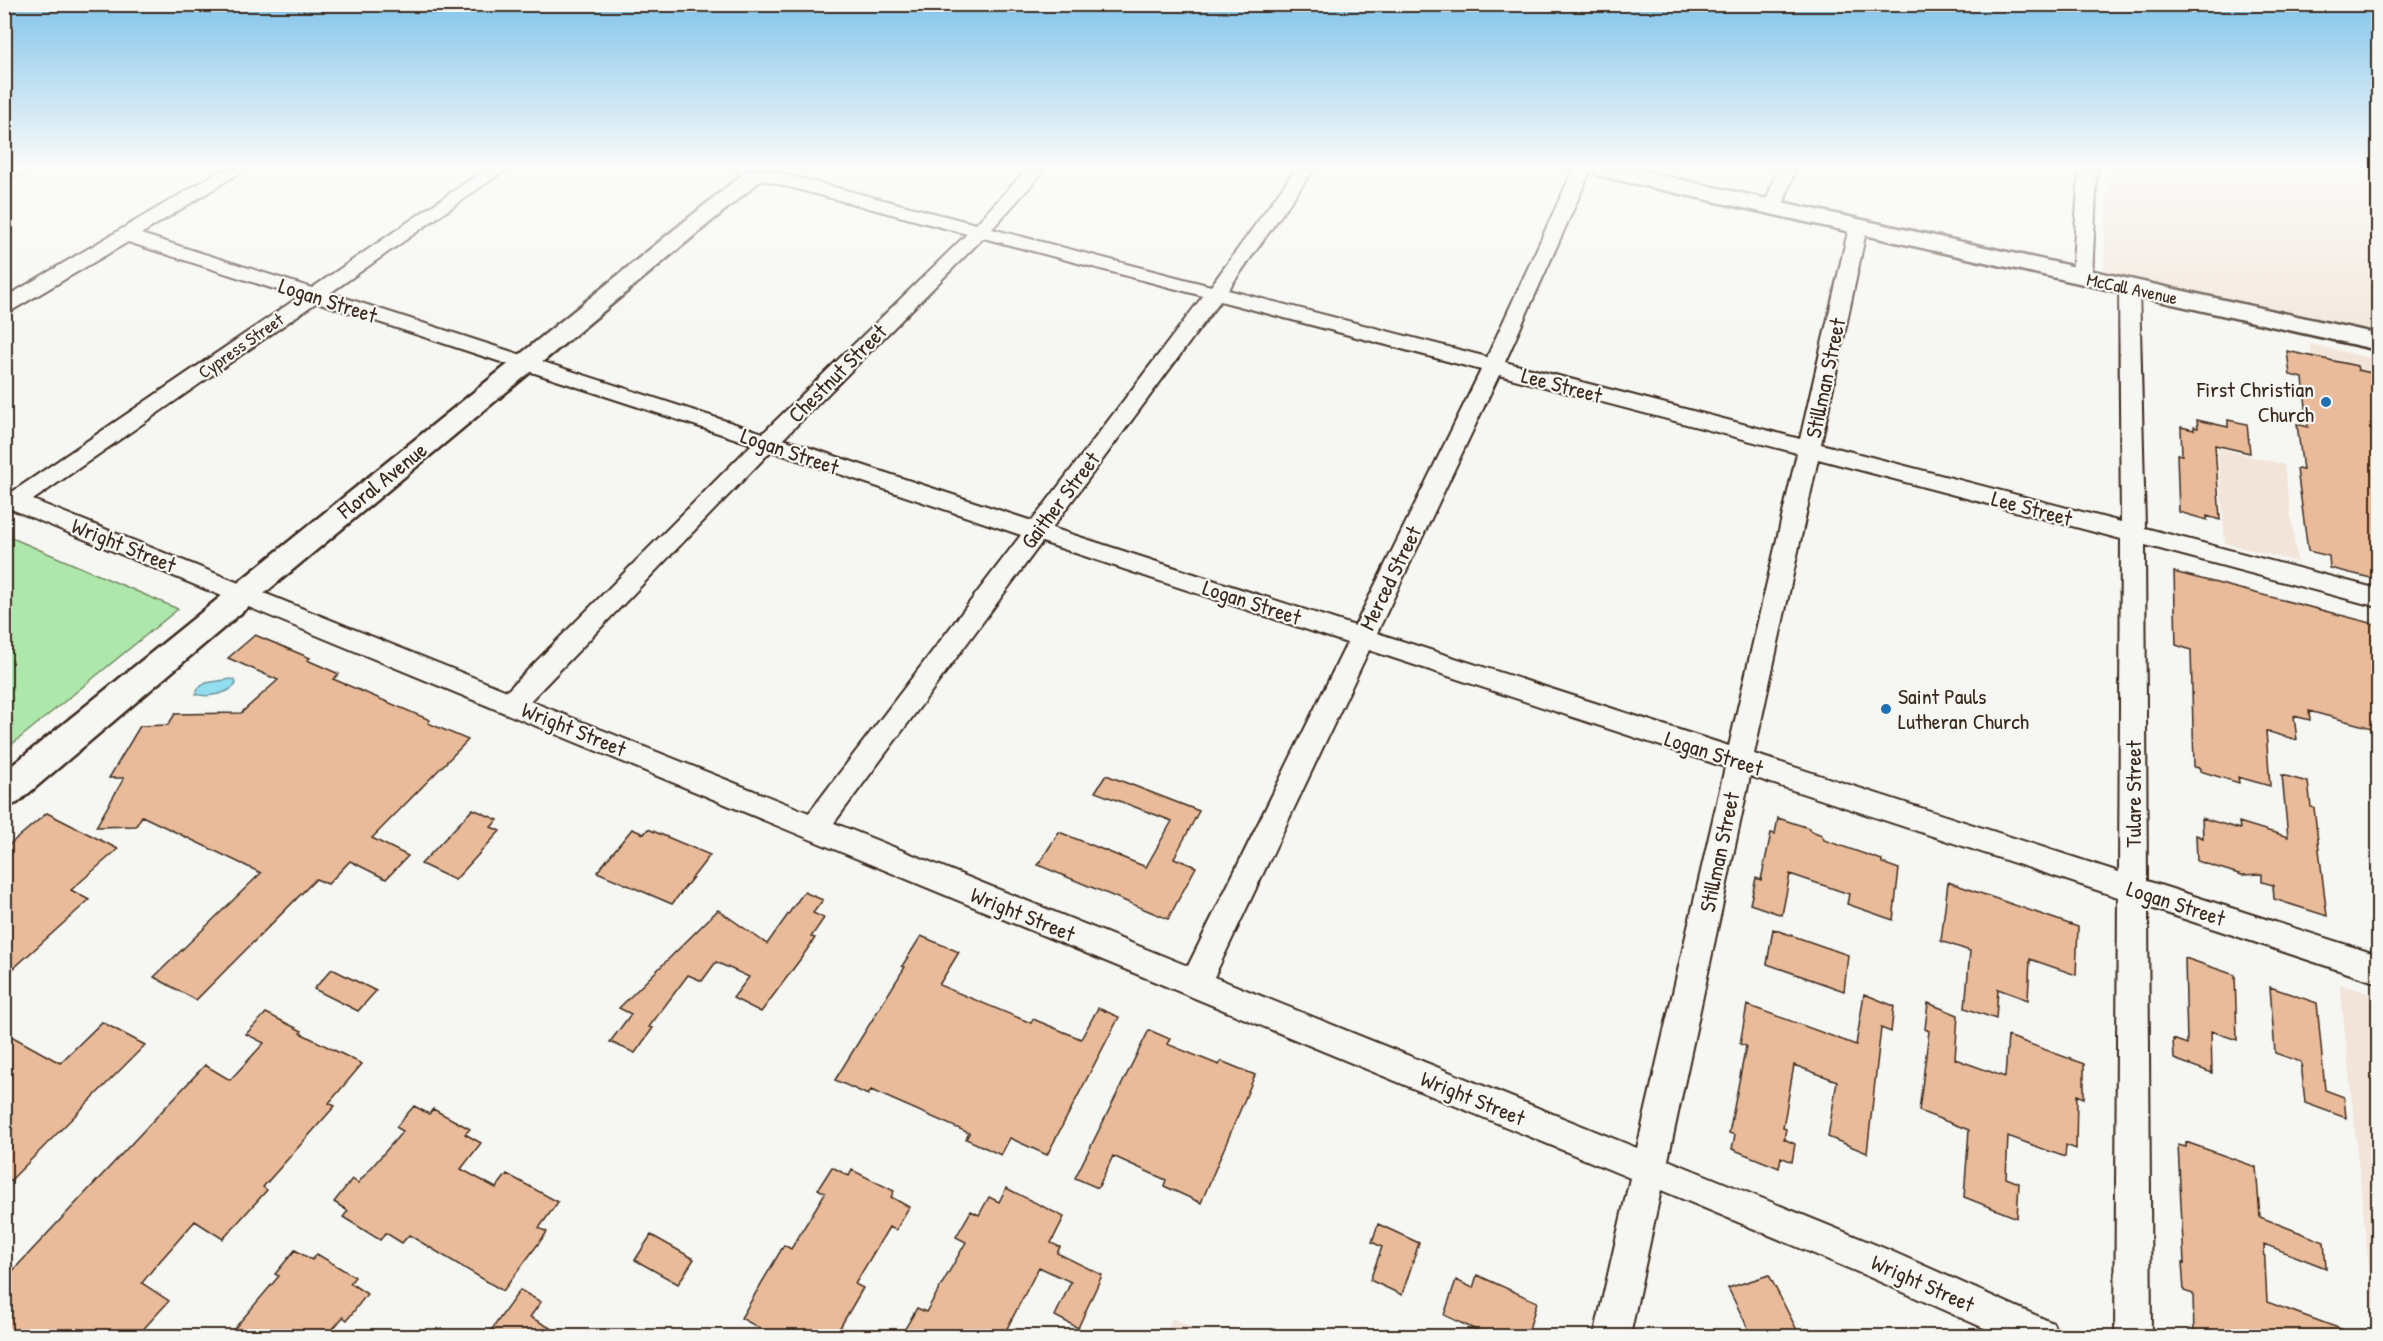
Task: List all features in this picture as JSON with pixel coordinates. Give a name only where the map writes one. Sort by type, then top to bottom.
[{"type":"main road","name":"Floral Avenue","points":[[4,793],[243,594],[526,364],[682,233]]},
{"type":"main road","name":"McCall Avenue","points":[[1883,233],[2379,342]]},
{"type":"street","points":[[4,307],[130,233]]},
{"type":"street","name":"Cypress Street","points":[[10,499],[406,233]]},
{"type":"street","name":"Chestnut Street","points":[[512,703],[766,443],[977,233]]},
{"type":"street","name":"Lee Street","points":[[980,233],[1494,366],[1809,451],[2379,598]]},
{"type":"street","name":"Gaither Street","points":[[814,828],[1259,233]]},
{"type":"street","name":"Merced Street","points":[[1195,984],[1494,366],[1554,233]]},
{"type":"street","name":"Stillman Street","points":[[1612,1336],[1857,233]]},
{"type":"street","points":[[2082,278],[2085,233]]},
{"type":"street","name":"Logan Street","points":[[126,235],[647,401],[766,443],[2379,969]]},
{"type":"street","name":"Tulare Street","points":[[2129,288],[2133,534],[2133,1336]]},
{"type":"street","name":"Wright Street","points":[[10,499],[1649,1171],[1879,1263],[2040,1336]]},
{"type":"shaded area","points":[[2106,233],[2378,233],[2378,334],[2104,273]]},
{"type":"shaded area","points":[[2310,344],[2378,360],[2378,442],[2325,429]]},
{"type":"shaded area","points":[[2218,448],[2284,465],[2297,562],[2225,543]]},
{"type":"shaded area","points":[[2340,984],[2371,994],[2378,993],[2378,1336],[2376,1336]]},
{"type":"shaded area","points":[[1172,1318],[1209,1336],[1165,1336]]},
{"type":"green space","points":[[5,535],[178,609],[5,750]]},
{"type":"water","points":[[235,680],[236,684],[223,693],[206,696],[196,694],[198,688],[206,683]]},
{"type":"building","points":[[2287,351],[2357,366],[2358,370],[2376,374],[2379,386],[2379,437],[2372,435],[2379,473],[2379,580],[2330,568],[2329,556],[2308,551],[2297,469],[2303,470],[2297,424],[2308,427],[2303,378],[2290,375]]},
{"type":"building","points":[[2197,420],[2228,427],[2228,420],[2247,424],[2250,453],[2215,445],[2220,520],[2207,516],[2207,520],[2179,512],[2177,454],[2182,455],[2181,427],[2194,430],[2194,427],[2198,428]]},
{"type":"building","points":[[2174,572],[2379,625],[2379,730],[2309,711],[2310,720],[2294,716],[2297,740],[2266,731],[2270,786],[2238,777],[2239,783],[2194,767],[2191,650],[2176,645]]},
{"type":"building","points":[[255,635],[310,658],[307,660],[339,674],[333,679],[430,720],[428,723],[468,740],[372,838],[408,856],[386,879],[350,861],[328,884],[316,879],[196,1000],[154,977],[261,873],[142,816],[136,826],[96,827],[124,778],[109,778],[140,726],[168,725],[175,714],[241,713],[278,680],[228,658]]},
{"type":"building","points":[[1106,775],[1199,811],[1174,858],[1196,867],[1168,919],[1038,865],[1059,832],[1146,867],[1172,821],[1095,792]]},
{"type":"building","points":[[2282,775],[2308,782],[2311,807],[2314,808],[2327,916],[2274,899],[2273,885],[2262,882],[2262,874],[2242,875],[2197,861],[2196,835],[2203,838],[2202,818],[2240,829],[2239,822],[2288,837]]},
{"type":"building","points":[[473,809],[498,820],[491,827],[500,831],[455,880],[421,864]]},
{"type":"building","points":[[47,813],[118,849],[71,890],[89,900],[4,977],[4,849]]},
{"type":"building","points":[[1778,818],[1809,828],[1822,835],[1824,840],[1882,860],[1882,863],[1899,869],[1893,920],[1847,904],[1849,894],[1790,874],[1782,915],[1750,904],[1756,878],[1761,880],[1771,833],[1775,834]]},
{"type":"building","points":[[632,829],[644,834],[648,829],[710,855],[672,904],[597,872]]},
{"type":"building","points":[[1948,882],[2078,927],[2076,975],[2030,959],[2028,1000],[1998,989],[1996,1019],[1965,1008],[1970,951],[1941,941]]},
{"type":"building","points":[[804,892],[823,900],[813,913],[824,918],[811,937],[815,938],[761,1012],[733,998],[749,977],[716,962],[702,981],[688,975],[649,1027],[653,1028],[635,1053],[610,1042],[631,1014],[619,1008],[718,910],[767,944]]},
{"type":"building","points":[[1773,929],[1848,955],[1844,991],[1767,964]]},
{"type":"building","points":[[921,936],[959,952],[939,985],[1031,1023],[1033,1019],[1081,1039],[1098,1008],[1119,1017],[1047,1155],[1010,1138],[1001,1155],[966,1139],[969,1133],[871,1090],[868,1095],[835,1080],[905,967],[902,966]]},
{"type":"building","points":[[2185,958],[2235,975],[2237,1040],[2211,1031],[2212,1073],[2174,1059],[2173,1039],[2187,1044]]},
{"type":"building","points":[[332,969],[376,991],[358,1011],[314,989]]},
{"type":"building","points":[[2270,987],[2317,1003],[2325,1090],[2344,1097],[2346,1118],[2305,1103],[2301,1062],[2275,1053]]},
{"type":"building","points":[[1864,994],[1894,1006],[1891,1032],[1881,1028],[1867,1153],[1828,1137],[1837,1081],[1794,1065],[1783,1128],[1786,1129],[1784,1139],[1795,1144],[1792,1162],[1781,1157],[1779,1168],[1732,1149],[1735,1135],[1729,1133],[1746,1046],[1740,1044],[1747,1005],[1856,1045]]},
{"type":"building","points":[[1928,1003],[1958,1015],[1955,1059],[2005,1077],[2008,1036],[2084,1064],[2084,1098],[2077,1095],[2076,1149],[2066,1145],[2065,1157],[2008,1136],[2006,1178],[2019,1183],[2017,1218],[1964,1197],[1969,1130],[1919,1111],[1929,1031],[1925,1029]]},
{"type":"building","points":[[266,1013],[362,1064],[329,1103],[335,1106],[263,1187],[267,1190],[223,1239],[195,1221],[142,1283],[169,1301],[137,1336],[4,1336],[4,1280],[205,1065],[230,1080],[264,1043],[246,1034]]},
{"type":"building","points":[[102,1022],[145,1045],[4,1187],[4,1032],[60,1063]]},
{"type":"building","points":[[1149,1030],[1170,1039],[1167,1044],[1219,1065],[1221,1061],[1255,1075],[1201,1203],[1164,1186],[1166,1180],[1113,1156],[1098,1188],[1075,1178]]},
{"type":"building","points":[[414,1106],[429,1114],[433,1109],[470,1129],[465,1134],[481,1143],[461,1169],[496,1188],[507,1174],[558,1202],[539,1228],[547,1232],[503,1291],[409,1235],[402,1243],[386,1233],[380,1240],[343,1217],[348,1211],[334,1202],[352,1179],[358,1183],[403,1131],[396,1127]]},
{"type":"building","points":[[2186,1142],[2256,1167],[2260,1217],[2324,1242],[2326,1268],[2264,1244],[2267,1302],[2355,1334],[2355,1336],[2194,1336],[2193,1294],[2184,1291],[2182,1262],[2184,1263],[2178,1145],[2186,1147]]},
{"type":"building","points":[[832,1167],[849,1176],[852,1170],[894,1191],[891,1197],[909,1207],[896,1230],[889,1227],[855,1284],[863,1288],[835,1336],[774,1336],[741,1318],[784,1245],[791,1249],[825,1193],[818,1189]]},
{"type":"building","points":[[1006,1188],[1064,1217],[1051,1243],[1060,1247],[1057,1253],[1102,1275],[1078,1328],[1055,1316],[1071,1282],[1039,1267],[1003,1336],[901,1336],[917,1308],[926,1312],[966,1242],[956,1237],[971,1211],[979,1215],[989,1197],[999,1202]]},
{"type":"building","points":[[1378,1224],[1419,1243],[1402,1295],[1370,1280],[1382,1247],[1372,1242]]},
{"type":"building","points":[[651,1235],[694,1259],[678,1284],[635,1260]]},
{"type":"building","points":[[295,1250],[312,1260],[317,1254],[355,1277],[350,1283],[367,1294],[347,1320],[343,1317],[327,1336],[228,1336],[279,1276],[275,1274]]},
{"type":"building","points":[[1477,1275],[1537,1302],[1527,1336],[1489,1336],[1444,1315],[1456,1280],[1473,1288]]},
{"type":"building","points":[[1769,1275],[1800,1336],[1752,1336],[1728,1288]]},
{"type":"building","points":[[520,1290],[541,1302],[530,1317],[565,1336],[487,1336]]},
{"type":"place","name":"First Christian Church","points":[[2326,402]]},
{"type":"place","name":"Saint Pauls Lutheran Church","points":[[1886,709]]}]
